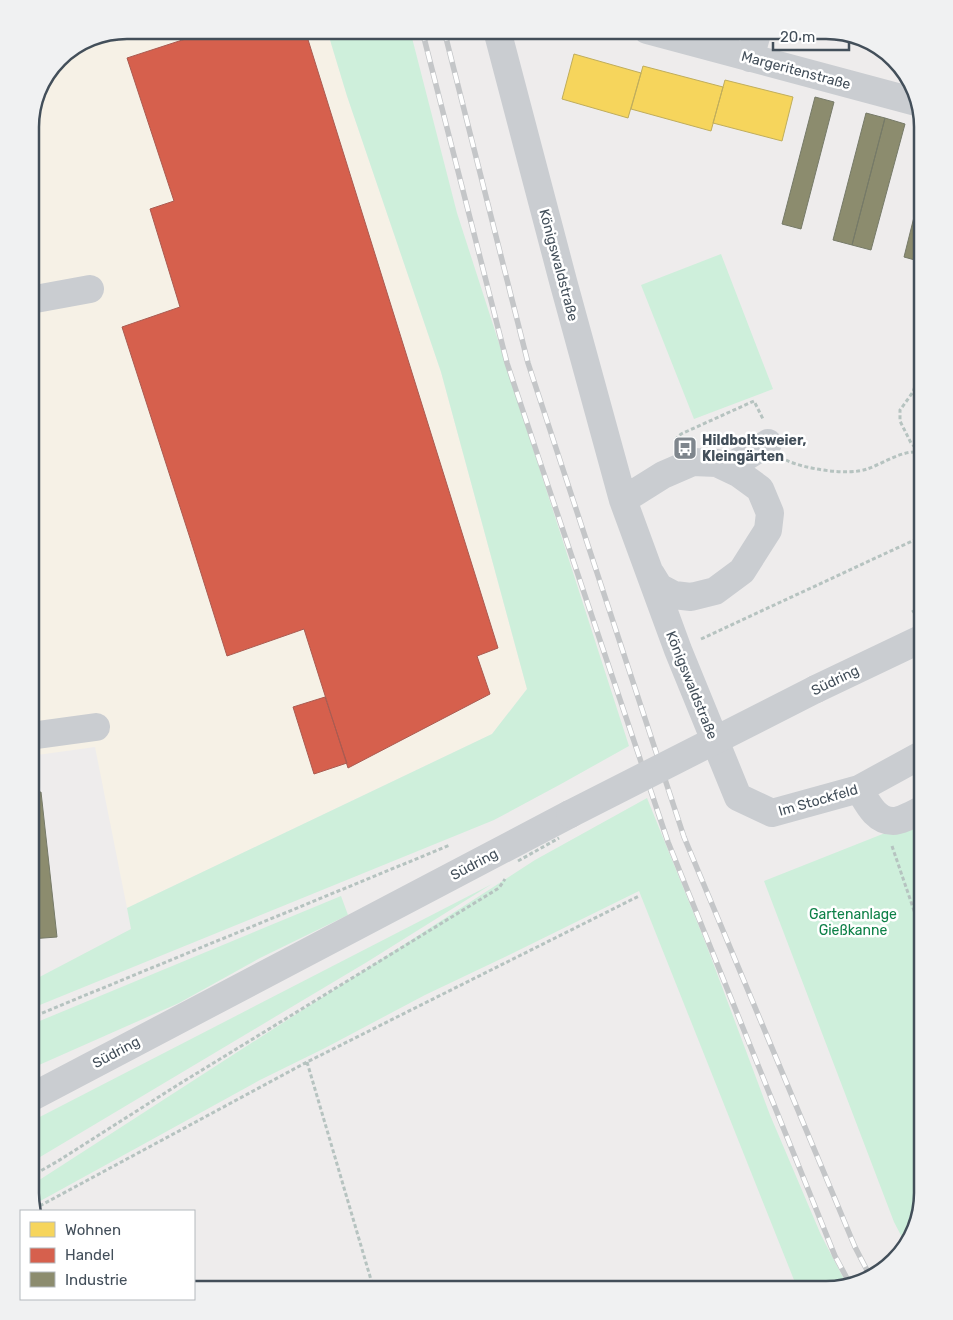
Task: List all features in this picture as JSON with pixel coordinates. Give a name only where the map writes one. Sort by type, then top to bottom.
[{"type":"street","name":"Königswaldstraße","points":[[499,39],[562,281],[623,500],[678,650],[738,797]]},
{"type":"street","name":"Margeritenstraße","points":[[680,39],[910,100]]},
{"type":"street","points":[[750,58],[755,39]]},
{"type":"street","points":[[39,298],[90,289]]},
{"type":"street","points":[[728,468],[768,443]]},
{"type":"street","name":"Königswaldstraße","points":[[623,500],[663,475],[693,462],[717,463],[738,473],[760,489],[770,513],[768,530],[742,571],[715,591],[692,597],[674,594],[659,587],[649,571]]},
{"type":"street","name":"Südring","points":[[39,1093],[570,814],[816,689],[914,642]]},
{"type":"street","points":[[39,735],[96,727]]},
{"type":"street","name":"Im Stockfeld","points":[[738,797],[772,812],[859,789],[914,759]]},
{"type":"street","points":[[859,789],[871,810],[883,819],[894,821],[914,813]]},
{"type":"path","points":[[914,389],[900,410],[900,421],[914,446]]},
{"type":"path","points":[[678,650],[914,540]]},
{"type":"path","points":[[883,819],[914,910]]},
{"type":"path","points":[[39,1014],[451,845]]},
{"type":"path","points":[[513,868],[518,861]]},
{"type":"path","points":[[39,1172],[498,888],[508,874]]},
{"type":"path","points":[[39,1206],[306,1062],[639,896]]},
{"type":"path","points":[[306,1062],[371,1281]]},
{"type":"shaded area","points":[[330,39],[347,96],[441,372],[527,689],[492,734],[127,908],[95,747],[39,755],[39,121],[45,93],[64,64],[93,45],[109,40]]},
{"type":"green space","points":[[330,39],[412,39],[457,213],[629,746],[494,820],[39,1005],[39,977],[131,929],[127,908],[492,734],[527,689],[441,372],[347,96]]},
{"type":"green space","points":[[721,254],[773,389],[694,419],[641,285]]},
{"type":"green space","points":[[647,798],[706,944],[770,1115],[821,1235],[844,1279],[794,1281],[639,891],[425,995],[260,1080],[39,1202],[39,1180],[535,860]]},
{"type":"green space","name":"Gartenanlage Gießkanne","points":[[914,822],[914,1205],[908,1227],[902,1238],[894,1222],[764,881]]},
{"type":"green space","points":[[492,884],[367,962],[39,1158],[39,1117]]},
{"type":"green space","points":[[341,896],[348,915],[260,958],[179,1003],[39,1065],[39,1021]]},
{"type":"building: Wohnen","points":[[574,54],[641,73],[628,118],[562,99]]},
{"type":"building: Wohnen","points":[[643,66],[723,87],[711,131],[631,109]]},
{"type":"building: Wohnen","points":[[725,80],[793,97],[782,141],[713,123]]},
{"type":"building: Handel","points":[[185,39],[308,39],[498,648],[477,656],[490,694],[348,768],[304,629],[227,656],[122,327],[180,307],[150,209],[174,201],[127,58]]},
{"type":"building: Handel","points":[[325,697],[347,763],[314,774],[293,707]]},
{"type":"building: Industrie","points":[[815,97],[834,102],[801,229],[782,224]]},
{"type":"building: Industrie","points":[[866,113],[885,118],[852,245],[833,240]]},
{"type":"building: Industrie","points":[[885,118],[905,124],[871,250],[852,245]]},
{"type":"building: Industrie","points":[[914,217],[914,260],[904,257]]},
{"type":"building: Industrie","points":[[39,792],[41,792],[57,937],[39,938]]},
{"type":"railway","points":[[424,39],[507,363],[668,842],[835,1256],[847,1279]]},
{"type":"railway","points":[[446,39],[528,363],[684,837],[855,1247],[868,1271]]},
{"type":"place","name":"Hildboltsweier, Kleingärten","points":[[685,448]]}]
